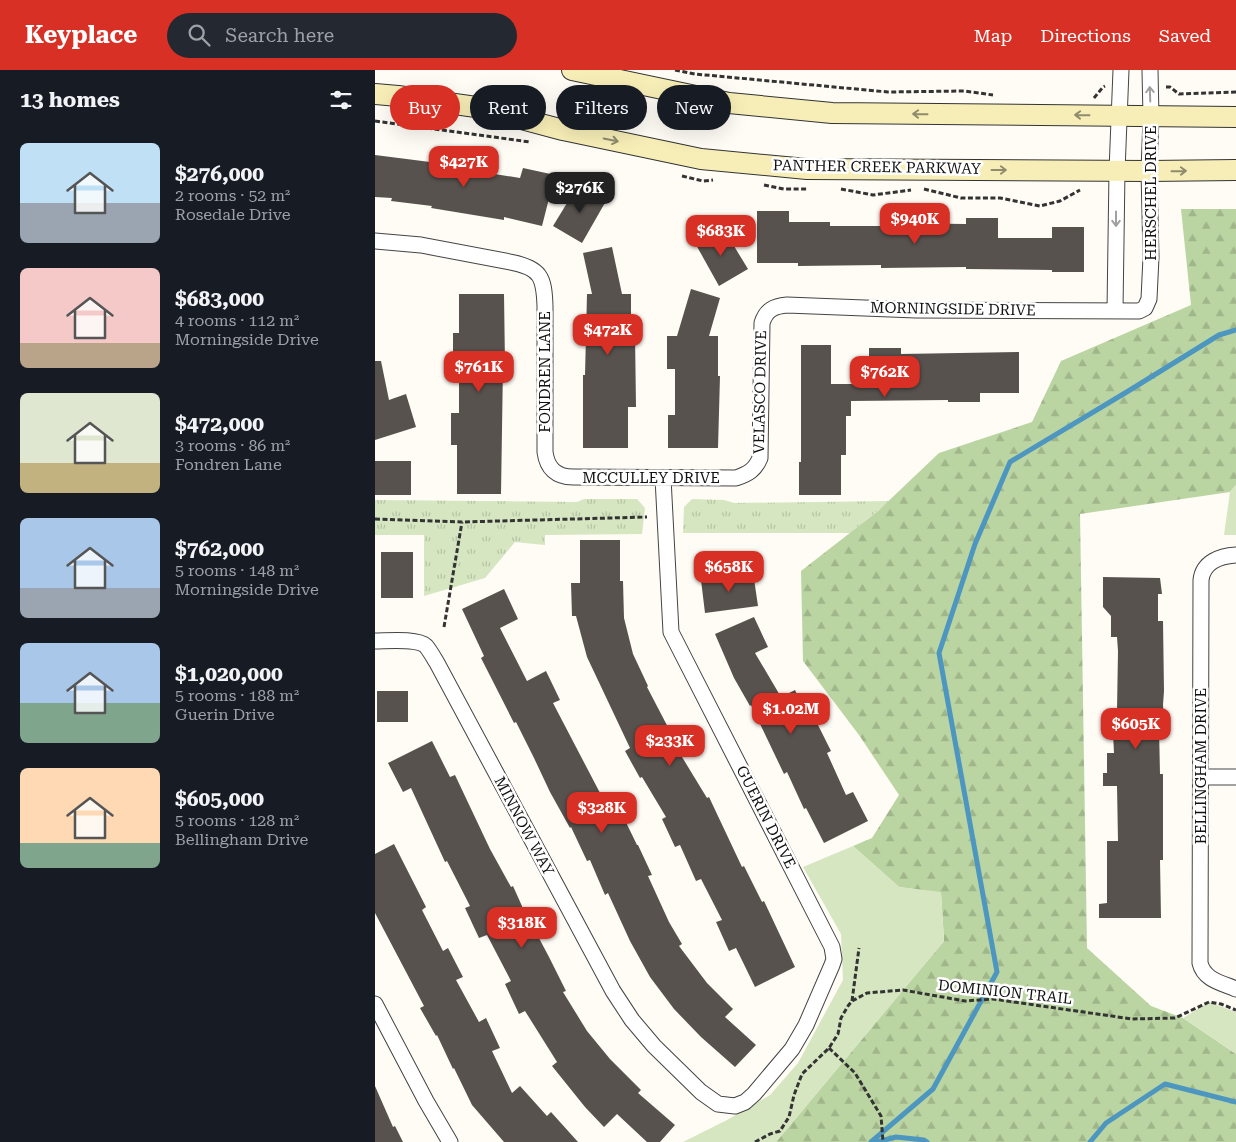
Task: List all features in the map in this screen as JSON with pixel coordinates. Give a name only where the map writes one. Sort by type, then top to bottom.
[{"type":"main road","points":[[572,70],[729,103],[832,113],[1236,117]]},
{"type":"main road","name":"PANTHER CREEK PARKWAY","points":[[375,94],[476,107],[563,130],[701,159],[807,169],[1236,170]]},
{"type":"street","points":[[1115,310],[1121,70]]},
{"type":"street","name":"HERSCHEL DRIVE","points":[[1139,311],[1145,308],[1149,299],[1151,257],[1149,171],[1150,70]]},
{"type":"street","name":"FONDREN LANE","points":[[375,240],[421,245],[523,264],[539,275],[544,286],[545,306],[545,452],[551,469]]},
{"type":"street","name":"MORNINGSIDE DRIVE","points":[[768,311],[775,307],[787,305],[916,310],[1139,311]]},
{"type":"street","name":"VELASCO DRIVE","points":[[751,472],[756,467],[761,453],[761,323],[768,311]]},
{"type":"street","name":"MCCULLEY DRIVE","points":[[551,469],[566,477],[736,478],[751,472]]},
{"type":"street","name":"GUERIN DRIVE","points":[[663,478],[671,632],[832,947],[833,954],[832,965],[806,1025],[792,1049],[749,1098],[735,1106],[729,1107]]},
{"type":"street","name":"BELLINGHAM DRIVE","points":[[1236,555],[1220,558],[1210,563],[1201,572],[1200,963],[1203,972],[1213,980],[1236,989]]},
{"type":"street","name":"MINNOW WAY","points":[[375,641],[421,643],[426,647],[442,672],[613,991],[632,1020],[701,1092],[718,1104],[729,1107]]},
{"type":"street","points":[[1201,777],[1236,777]]},
{"type":"street","points":[[375,1004],[426,1101],[450,1142]]},
{"type":"path","points":[[675,70],[705,75],[887,92],[964,91],[1001,96]]},
{"type":"path","points":[[1085,98],[1095,98],[1103,86],[1121,85]]},
{"type":"path","points":[[1150,87],[1170,87],[1179,94],[1236,92]]},
{"type":"path","points":[[375,519],[462,522],[647,517]]},
{"type":"path","points":[[444,627],[462,522]]},
{"type":"path","points":[[755,1142],[770,1134],[781,1131],[789,1117],[794,1095],[802,1074],[829,1048],[838,1034],[841,1018],[852,1001],[859,948]]},
{"type":"path","name":"DOMINION TRAIL","points":[[852,1001],[867,993],[903,990],[965,1001],[993,999],[1132,1019],[1175,1018],[1209,1002],[1236,1010]]},
{"type":"path","points":[[829,1048],[855,1073],[881,1116],[883,1142]]},
{"type":"green space","points":[[1181,209],[1236,209],[1236,485],[1230,492],[1080,514],[1087,948],[1151,1006],[1183,1018],[1236,1054],[1236,1142],[776,1142],[944,941],[941,893],[899,887],[853,846],[872,838],[899,795],[859,735],[803,661],[801,571],[878,511],[939,453],[1032,422],[1061,361],[1191,305]]},
{"type":"green space","points":[[1236,485],[1236,535],[1224,535],[1230,492]]},
{"type":"green space","points":[[584,499],[637,499],[645,508],[642,534],[545,535],[545,545],[515,542],[485,578],[424,596],[424,535],[375,535],[375,500],[577,502]]},
{"type":"green space","points":[[692,499],[724,500],[734,503],[890,501],[850,533],[683,533],[684,507]]},
{"type":"green space","points":[[853,846],[899,887],[941,892],[944,941],[776,1142],[683,1142],[727,1120],[770,1095],[798,1063],[843,980],[841,934],[803,867]]},
{"type":"green space","points":[[1209,1002],[1236,1012],[1236,1054],[1183,1018]]},
{"type":"building","points":[[375,155],[438,163],[439,156],[471,160],[470,170],[520,178],[523,168],[555,175],[542,226],[504,217],[504,220],[431,208],[432,206],[391,201],[392,198],[375,197]]},
{"type":"building","points":[[578,185],[606,201],[582,243],[553,226]]},
{"type":"building","points":[[757,211],[789,211],[789,222],[830,222],[830,226],[881,226],[881,223],[966,224],[966,218],[998,218],[998,238],[1052,238],[1052,227],[1084,227],[1084,272],[966,269],[966,267],[881,268],[881,265],[798,266],[798,263],[757,263]]},
{"type":"building","points":[[723,228],[748,269],[719,286],[695,243]]},
{"type":"building","points":[[612,247],[622,294],[631,294],[631,334],[635,334],[636,407],[628,407],[628,448],[583,448],[583,375],[585,375],[587,294],[592,294],[583,253]]},
{"type":"building","points":[[691,289],[720,298],[709,336],[718,336],[718,376],[720,376],[718,448],[668,448],[668,415],[675,415],[675,369],[667,369],[667,336],[677,336]]},
{"type":"building","points":[[459,294],[504,294],[505,365],[503,365],[501,494],[457,494],[457,445],[451,445],[451,413],[459,413],[459,365],[453,365],[453,333],[459,333]]},
{"type":"building","points":[[801,345],[831,345],[831,384],[869,384],[869,348],[901,348],[901,354],[1019,352],[1019,393],[980,393],[980,402],[948,402],[948,400],[851,401],[851,416],[846,416],[846,455],[841,455],[841,495],[799,495],[799,462],[801,462]]},
{"type":"building","points":[[375,361],[381,361],[389,400],[406,394],[416,427],[375,440]]},
{"type":"building","points":[[375,461],[411,461],[411,495],[375,495]]},
{"type":"building","points":[[580,540],[620,540],[620,581],[623,581],[624,618],[633,654],[647,687],[682,757],[707,798],[709,797],[742,867],[744,866],[762,902],[764,901],[795,967],[755,987],[736,948],[729,951],[716,922],[722,920],[701,879],[696,881],[680,845],[675,847],[662,819],[666,817],[642,777],[640,778],[625,751],[630,748],[587,657],[576,616],[572,616],[571,583],[580,583]]},
{"type":"building","points":[[381,552],[413,552],[413,598],[381,598]]},
{"type":"building","points":[[753,572],[758,606],[705,613],[701,580]]},
{"type":"building","points":[[1103,577],[1160,578],[1162,594],[1158,594],[1158,621],[1163,621],[1164,691],[1164,727],[1159,728],[1160,774],[1163,774],[1163,860],[1160,860],[1161,918],[1099,918],[1099,904],[1107,903],[1107,841],[1118,841],[1117,786],[1103,786],[1103,773],[1107,773],[1107,753],[1114,753],[1113,733],[1116,731],[1115,710],[1117,710],[1118,651],[1117,637],[1111,637],[1111,616],[1103,607]]},
{"type":"building","points":[[504,589],[518,619],[500,628],[527,681],[546,671],[560,700],[553,703],[611,814],[620,810],[652,875],[648,876],[669,922],[682,944],[679,946],[707,983],[733,1009],[725,1017],[756,1045],[735,1067],[701,1037],[674,1009],[650,977],[630,941],[608,893],[605,895],[590,860],[587,861],[571,827],[550,792],[516,722],[514,723],[481,658],[484,656],[462,609]]},
{"type":"building","points":[[754,617],[768,647],[755,653],[781,697],[795,690],[812,725],[817,723],[831,751],[827,753],[846,795],[853,792],[868,821],[824,843],[806,808],[804,809],[787,772],[784,774],[751,705],[734,678],[715,634]]},
{"type":"building","points":[[377,691],[408,691],[408,722],[377,722]]},
{"type":"building","points":[[432,741],[450,777],[455,775],[490,849],[511,887],[513,886],[530,924],[566,991],[563,992],[587,1031],[610,1059],[641,1090],[638,1093],[675,1125],[660,1142],[647,1142],[617,1114],[604,1127],[552,1066],[557,1062],[525,1011],[519,1014],[505,984],[511,981],[487,935],[479,938],[465,908],[470,906],[447,861],[445,862],[411,788],[403,792],[388,763]]},
{"type":"building","points":[[394,844],[426,907],[422,910],[443,951],[448,948],[463,977],[456,980],[479,1022],[486,1018],[500,1048],[492,1051],[512,1093],[520,1086],[547,1116],[551,1112],[578,1142],[504,1142],[472,1105],[437,1035],[420,1008],[424,1006],[375,913],[375,854]]},
{"type":"building","points":[[375,1086],[393,1127],[395,1126],[403,1142],[375,1142]]},
{"type":"waterway","points":[[871,1142],[933,1089],[997,972],[939,653],[975,544],[1010,462],[1219,335],[1236,330]]},
{"type":"waterway","points":[[1090,1142],[1106,1123],[1165,1084],[1236,1102]]},
{"type":"waterway","points":[[877,1142],[896,1137],[927,1142]]}]
